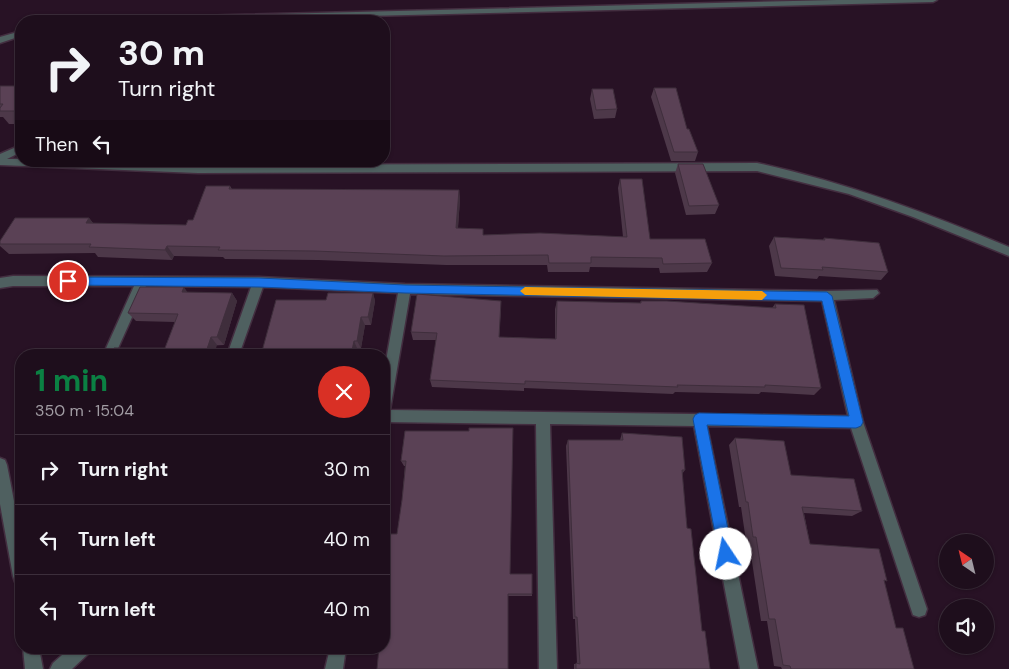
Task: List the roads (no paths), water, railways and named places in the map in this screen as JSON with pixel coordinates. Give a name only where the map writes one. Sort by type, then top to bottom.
[{"type":"street","points":[[390,16],[933,0]]},
{"type":"street","points":[[0,40],[15,35]]},
{"type":"street","points":[[0,158],[15,151]]},
{"type":"street","points":[[0,162],[15,163]]},
{"type":"street","points":[[390,166],[757,167],[790,173],[853,194],[954,229],[1009,252]]},
{"type":"street","points":[[141,167],[198,169],[214,167]]},
{"type":"street","points":[[0,283],[13,281],[259,282],[405,289],[827,296],[873,293]]},
{"type":"street","points":[[112,349],[142,282]]},
{"type":"street","points":[[234,349],[259,282]]},
{"type":"street","points":[[390,373],[405,289]]},
{"type":"street","points":[[827,296],[856,422],[919,609]]},
{"type":"street","points":[[390,416],[856,422]]},
{"type":"street","points":[[543,417],[548,669]]},
{"type":"street","points":[[699,419],[749,669]]},
{"type":"street","points":[[0,465],[15,519]]},
{"type":"street","points":[[32,654],[34,669]]},
{"type":"street","points":[[59,669],[75,654]]},
{"type":"street","points":[[334,669],[337,654]]}]
